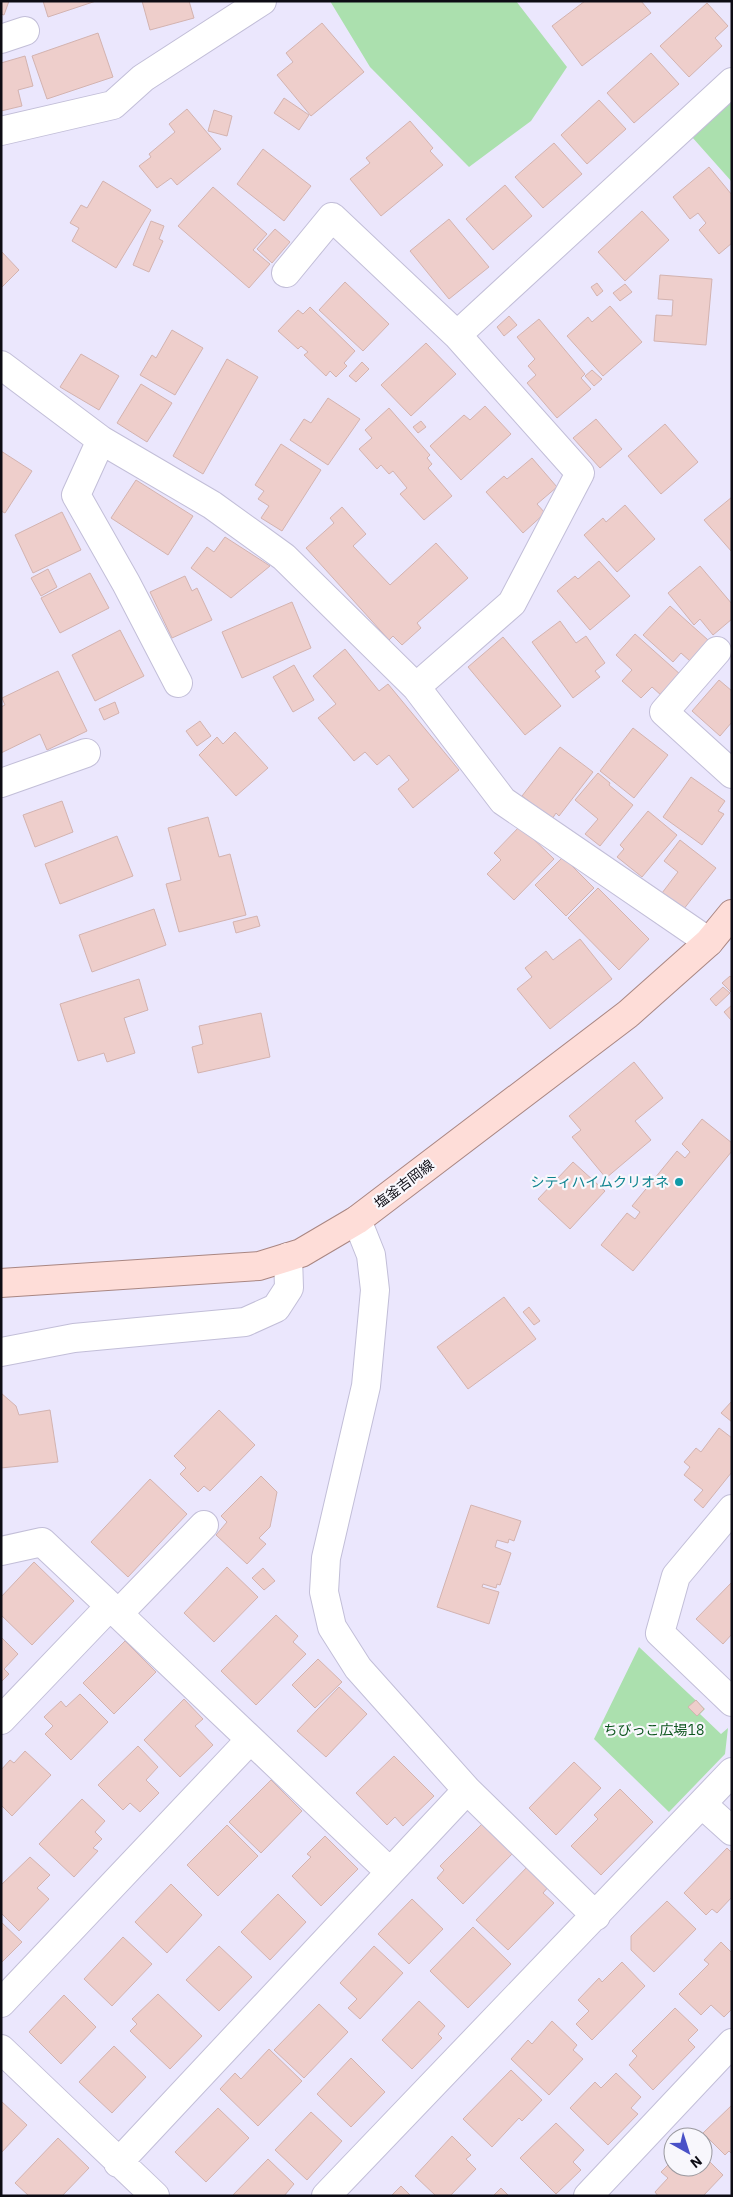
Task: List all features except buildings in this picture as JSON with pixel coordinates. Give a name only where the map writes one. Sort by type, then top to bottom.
[{"type":"main road","name":"塩釜吉岡線","points":[[1,1283],[259,1266],[301,1253],[357,1220],[628,1014],[708,942],[732,914]]},
{"type":"street","points":[[1,131],[113,105],[143,78],[262,1]]},
{"type":"street","points":[[457,335],[732,82]]},
{"type":"street","points":[[286,273],[332,217],[457,335],[580,472],[512,603],[416,687]]},
{"type":"street","points":[[1,365],[101,440],[212,505],[284,557],[416,687],[503,801],[708,942]]},
{"type":"street","points":[[101,440],[76,495],[126,583],[178,683]]},
{"type":"street","points":[[717,651],[664,712],[732,774]]},
{"type":"street","points":[[1,783],[86,753]]},
{"type":"street","points":[[357,1220],[371,1255],[376,1290],[366,1386],[326,1558],[324,1592],[332,1627],[358,1668],[467,1790],[596,1916]]},
{"type":"street","points":[[1,1352],[74,1338],[245,1322],[276,1308],[289,1288],[288,1257]]},
{"type":"street","points":[[732,1509],[676,1576],[660,1633],[732,1702]]},
{"type":"street","points":[[1,1720],[204,1525]]},
{"type":"street","points":[[1,1550],[42,1542],[390,1872]]},
{"type":"street","points":[[1,2003],[250,1740]]},
{"type":"street","points":[[326,2196],[732,1772]]},
{"type":"street","points":[[118,2163],[467,1790]]},
{"type":"street","points":[[702,1804],[732,1831]]},
{"type":"street","points":[[588,2196],[732,2043]]},
{"type":"street","points":[[1,2050],[118,2163],[155,2196]]},
{"type":"green space","points":[[330,1],[516,1],[567,67],[531,121],[469,167],[370,67]]},
{"type":"green space","points":[[732,98],[732,182],[692,137]]},
{"type":"green space","name":"ちびっこ広場18","points":[[639,1647],[705,1709],[700,1714],[721,1734],[728,1728],[725,1754],[669,1812],[594,1739]]},
{"type":"place","name":"シティハイムクリオネ","points":[[679,1182]]}]
